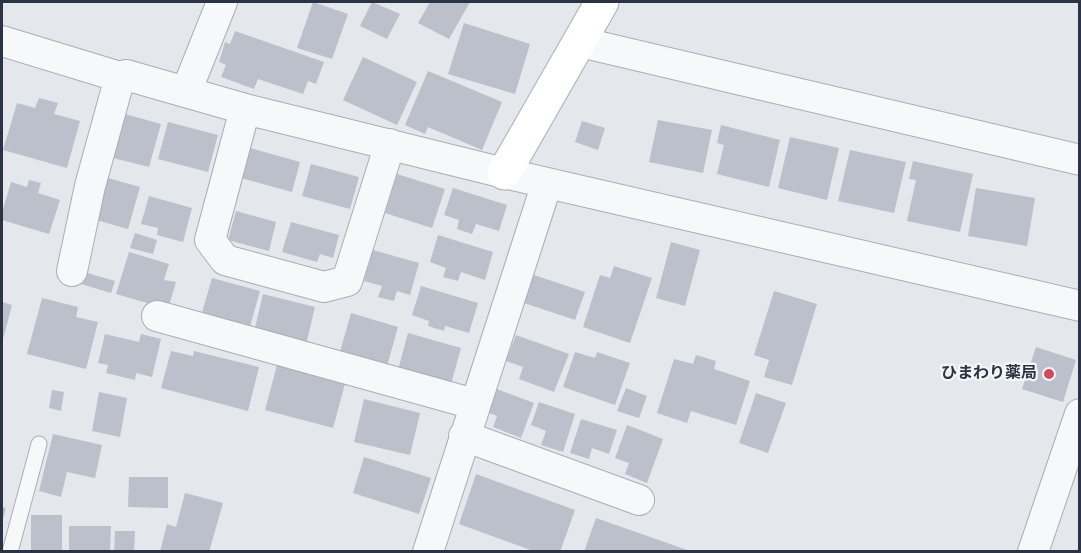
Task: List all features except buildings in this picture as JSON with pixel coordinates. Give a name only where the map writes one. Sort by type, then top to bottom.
[{"type":"street","points":[[186,92],[222,2]]},
{"type":"street","points":[[504,173],[602,2]]},
{"type":"street","points":[[2,41],[120,76],[126,75],[245,109],[504,173],[1080,306]]},
{"type":"street","points":[[580,42],[1080,160]]},
{"type":"street","points":[[72,271],[90,186],[120,76]]},
{"type":"street","points":[[245,109],[210,240],[225,260],[324,287],[347,281],[390,144]]},
{"type":"street","points":[[428,552],[547,183]]},
{"type":"street","points":[[158,316],[474,404]]},
{"type":"street","points":[[1033,552],[1080,414]]},
{"type":"street","points":[[464,436],[639,500]]},
{"type":"lane","points":[[10,552],[39,444]]},
{"type":"place","name":"ひまわり薬局","points":[[1049,374]]}]
